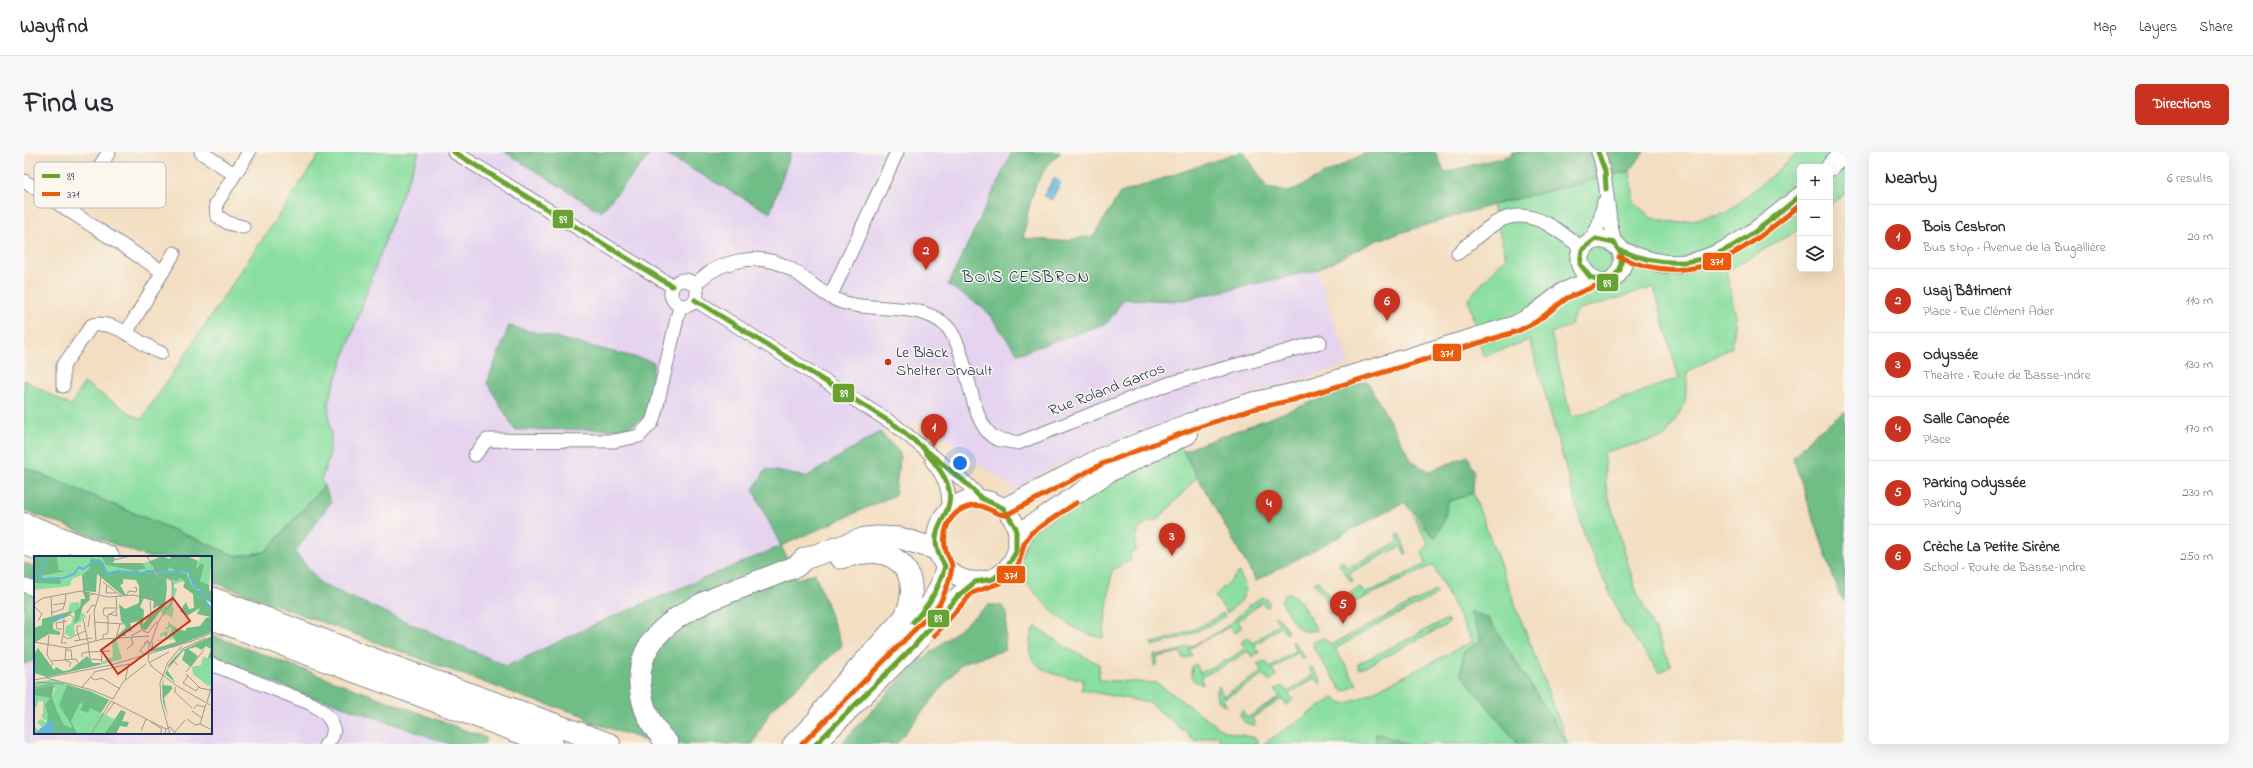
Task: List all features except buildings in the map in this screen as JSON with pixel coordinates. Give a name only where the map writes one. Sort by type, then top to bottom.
[{"type":"highway","points":[[24,524],[105,556]]},
{"type":"highway","points":[[668,744],[652,724],[646,712],[641,694],[640,670],[647,649],[656,635],[680,615],[695,606],[797,566],[804,559],[865,538],[900,538],[941,557]]},
{"type":"highway","points":[[24,543],[56,556]]},
{"type":"highway","points":[[797,566],[807,567],[862,553],[879,553],[892,557],[905,567],[912,582],[913,593],[910,606],[904,618],[839,690],[820,715]]},
{"type":"highway","points":[[212,598],[388,665],[609,744]]},
{"type":"highway","points":[[212,618],[552,744]]},
{"type":"main road","points":[[1833,164],[1843,152]]},
{"type":"main road","points":[[1585,251],[1585,275],[1592,280],[1608,283],[1618,275],[1661,264],[1701,261],[1728,248],[1755,231],[1797,198]]},
{"type":"main road","points":[[1563,292],[1585,251],[1603,239],[1618,247],[1661,264]]},
{"type":"main road","points":[[1618,247],[1623,261],[1618,275]]},
{"type":"main road","points":[[1003,508],[1099,458],[1134,443],[1251,402],[1291,393],[1515,325],[1532,316],[1563,292],[1592,280]]},
{"type":"main road","points":[[1017,541],[1030,525],[1109,473],[1158,448],[1205,428],[1254,410],[1291,393]]},
{"type":"main road","points":[[794,743],[927,608],[940,587],[941,557],[936,532],[940,522],[948,511],[960,503],[981,498],[1003,508],[1013,521],[1017,541],[1014,558],[1006,569],[993,579],[975,582],[958,596],[915,645],[816,744]]},
{"type":"main road","points":[[941,557],[954,574],[975,582]]},
{"type":"street","points":[[103,162],[109,152]]},
{"type":"street","points":[[201,152],[234,174]]},
{"type":"street","points":[[243,227],[228,223],[217,216],[216,204],[249,152]]},
{"type":"street","points":[[454,152],[672,286]]},
{"type":"street","points":[[830,297],[897,152]]},
{"type":"street","points":[[1598,152],[1605,171],[1612,232],[1618,247]]},
{"type":"street","points":[[24,181],[34,187]]},
{"type":"street","points":[[1458,253],[1495,223],[1520,216],[1533,217],[1545,222],[1585,251],[1603,212],[1606,189]]},
{"type":"street","points":[[66,208],[163,272]]},
{"type":"street","points":[[126,333],[174,253]]},
{"type":"street","name":"Rue Roland Garros","points":[[695,285],[717,268],[739,260],[754,258],[777,263],[789,268],[830,297],[850,304],[890,308],[923,314],[943,323],[954,337],[982,424],[996,439],[1018,443],[1168,384],[1320,342]]},
{"type":"street","points":[[683,279],[695,285],[697,292],[696,300],[689,306],[680,306],[671,298],[672,286],[683,279]]},
{"type":"street","points":[[696,300],[895,425],[966,482],[981,498]]},
{"type":"street","points":[[475,455],[487,440],[589,442],[614,441],[639,436],[652,422],[680,306]]},
{"type":"street","points":[[62,386],[63,366],[92,325],[101,323],[126,333],[150,349],[161,353]]},
{"type":"street","points":[[923,448],[941,473],[948,487],[950,496],[948,511]]},
{"type":"street","points":[[24,585],[34,590]]},
{"type":"street","points":[[212,664],[312,704],[325,711],[333,728],[330,740],[326,744]]},
{"type":"shaded area","points":[[419,152],[505,152],[601,212],[652,152],[661,152],[770,212],[791,152],[1012,152],[948,284],[984,308],[1018,354],[1107,323],[1124,299],[1179,301],[1317,270],[1349,364],[1228,401],[1125,438],[1046,470],[1015,490],[922,421],[880,432],[805,477],[767,470],[753,490],[781,546],[602,621],[507,666],[321,584],[295,552],[331,502],[321,480],[329,457],[331,436],[328,402],[395,212]]},
{"type":"shaded area","points":[[212,658],[307,696],[331,702],[450,744],[24,744],[24,664],[34,660],[34,734],[212,734]]},
{"type":"green space","points":[[321,152],[419,152],[395,212],[328,402],[331,436],[329,457],[321,480],[324,486],[265,552],[236,556],[24,467],[24,380],[71,406],[84,383],[141,420]]},
{"type":"green space","points":[[505,152],[652,152],[601,212]]},
{"type":"green space","points":[[661,152],[791,152],[770,213]]},
{"type":"green space","points":[[1012,152],[1061,152],[1051,162],[1038,181],[1031,201],[1023,238],[1058,241],[1094,236],[1120,193],[1240,152],[1244,152],[1267,188],[1289,192],[1368,152],[1435,152],[1445,172],[1512,155],[1511,152],[1644,152],[1630,171],[1492,205],[1377,240],[1317,270],[1179,301],[1124,299],[1107,323],[1018,354],[984,308],[948,285]]},
{"type":"green space","points":[[1797,152],[1845,152],[1845,194],[1833,204],[1833,164],[1797,164],[1797,231],[1726,271],[1736,317],[1732,347],[1688,372],[1685,403],[1665,437],[1604,452],[1606,488],[1635,588],[1671,665],[1660,673],[1623,622],[1586,540],[1530,340],[1483,356],[1468,299],[1506,257],[1492,205],[1630,171],[1634,201],[1651,218],[1680,223],[1727,212],[1785,165]],"holes":[[[1654,287],[1679,378],[1571,418],[1551,333],[1570,326],[1576,311]]]},
{"type":"green space","points":[[509,326],[654,362],[645,416],[636,423],[623,429],[515,430],[487,383]]},
{"type":"green space","points":[[1367,381],[1413,463],[1430,471],[1468,456],[1474,471],[1473,493],[1448,502],[1444,520],[1435,538],[1404,502],[1256,581],[1183,451]]},
{"type":"green space","points":[[1845,411],[1845,602],[1839,594],[1793,458],[1813,435]]},
{"type":"green space","points":[[880,432],[900,453],[895,495],[781,546],[753,490],[766,469],[806,477]]},
{"type":"green space","points":[[1181,447],[1197,477],[1158,520],[1148,522],[1138,531],[1135,541],[1136,551],[1130,553],[1131,559],[1112,570],[1103,638],[1088,634],[1075,628],[1053,612],[1014,571],[1021,560],[1028,538],[1032,532],[1123,473]]},
{"type":"green space","points":[[24,467],[236,556],[265,552],[324,486],[331,502],[295,552],[321,584],[507,666],[602,621],[781,546],[797,579],[815,573],[842,646],[770,711],[753,744],[670,744],[650,742],[588,721],[583,715],[526,698],[212,581],[212,556],[145,556],[24,510]]},
{"type":"green space","points":[[1473,493],[1568,744],[1488,618],[1470,613],[1482,640],[1463,653],[1461,674],[1518,744],[1407,744],[1376,733],[1376,744],[1263,744],[1333,698],[1345,704],[1363,697],[1472,642],[1433,565],[1355,602],[1351,595],[1351,591],[1360,587],[1365,594],[1426,564],[1422,552],[1428,543],[1413,516],[1435,538],[1444,520],[1448,502]]},
{"type":"green space","points":[[1396,534],[1399,534],[1407,553],[1405,554],[1401,546],[1349,573],[1353,581],[1351,582],[1339,564],[1343,561],[1347,568],[1399,542]]},
{"type":"green space","points":[[24,563],[34,567],[34,660],[24,664]]},
{"type":"green space","points":[[1239,572],[1246,590],[1241,601],[1227,613],[1215,596]]},
{"type":"green space","points":[[1318,581],[1336,606],[1344,603],[1346,610],[1341,618],[1335,611],[1328,613],[1332,608],[1314,583]]},
{"type":"green space","points":[[1435,591],[1437,594],[1434,597],[1384,621],[1335,649],[1357,684],[1345,691],[1341,689],[1314,649],[1313,642],[1324,638],[1331,645]]},
{"type":"green space","points":[[1286,594],[1292,594],[1300,601],[1317,630],[1303,631],[1296,625],[1281,599]]},
{"type":"green space","points":[[1262,597],[1268,600],[1269,606],[1267,608],[1262,602],[1238,621],[1242,627],[1235,633],[1229,627],[1189,649],[1192,656],[1184,659],[1180,652],[1157,657],[1157,665],[1154,666],[1154,655],[1175,652],[1206,639],[1233,621],[1250,605]]},
{"type":"green space","points":[[988,605],[1001,605],[1007,612],[1005,650],[962,663],[896,744],[841,744],[904,675]]},
{"type":"green space","points":[[1470,612],[1488,618],[1568,744],[1518,744],[1461,674],[1463,653],[1481,640]]},
{"type":"green space","points":[[1223,613],[1225,616],[1198,631],[1181,638],[1152,646],[1151,643],[1188,632]]},
{"type":"green space","points":[[1274,616],[1278,617],[1288,632],[1286,634],[1280,627],[1254,646],[1259,652],[1252,657],[1248,651],[1224,666],[1201,677],[1203,685],[1194,681],[1191,675],[1192,666],[1196,664],[1200,673],[1228,660],[1245,648],[1241,642],[1248,637],[1253,643],[1279,624]]},
{"type":"green space","points":[[1445,620],[1448,620],[1448,624],[1359,669],[1358,664]]},
{"type":"green space","points":[[1035,626],[1067,648],[1099,664],[1099,680],[1157,683],[1224,731],[1255,738],[1258,744],[1221,744],[1218,735],[1196,741],[1150,703],[1082,690],[1083,679],[1058,675],[1039,666],[1033,660],[1030,651],[1030,640]]},
{"type":"green space","points":[[212,635],[486,738],[484,744],[450,744],[331,702],[307,696],[212,658]]},
{"type":"green space","points":[[1292,642],[1294,642],[1305,657],[1303,660],[1298,652],[1272,670],[1276,676],[1270,682],[1264,675],[1223,699],[1227,707],[1217,700],[1216,693],[1219,686],[1223,696],[1262,672],[1257,664],[1265,661],[1270,668],[1296,650]]},
{"type":"green space","points":[[1312,667],[1321,680],[1320,684],[1315,678],[1289,694],[1293,700],[1286,705],[1282,699],[1252,718],[1255,726],[1244,722],[1240,714],[1242,710],[1247,718],[1280,697],[1275,690],[1282,686],[1288,692],[1313,675],[1309,668]]},
{"type":"green space","points":[[1376,733],[1407,744],[1376,744]]},
{"type":"water","points":[[1054,178],[1061,183],[1051,200],[1044,195]]},
{"type":"transit line","name":"89","points":[[454,152],[672,286]]},
{"type":"transit line","name":"89","points":[[1598,152],[1605,171],[1606,189]]},
{"type":"transit line","name":"89","points":[[1622,251],[1650,260],[1675,263],[1697,260],[1718,253],[1739,242],[1759,229],[1797,198]]},
{"type":"transit line","name":"371","points":[[1619,257],[1647,266],[1672,270],[1695,268],[1717,261],[1738,251],[1758,238],[1797,207]]},
{"type":"transit line","name":"89","points":[[1596,239],[1614,243],[1622,255],[1620,270],[1608,283],[1590,277],[1580,264],[1582,250],[1596,239]]},
{"type":"transit line","name":"371","points":[[802,744],[939,605],[947,587],[952,567],[945,544],[946,530],[951,518],[961,510],[968,507],[979,506],[1001,515],[1006,515],[1102,464],[1193,429],[1253,409],[1293,400],[1518,331],[1536,322],[1567,298],[1595,286]]},
{"type":"transit line","name":"89","points":[[695,300],[895,425],[966,483],[981,498],[1003,508],[1016,528],[1016,552],[1006,569],[993,579],[975,582],[958,596],[915,645],[816,744]]},
{"type":"transit line","name":"89","points":[[913,622],[924,610],[933,596],[940,582],[945,566],[938,552],[936,541],[937,532],[950,500],[949,490],[942,474],[925,451]]},
{"type":"transit line","name":"371","points":[[934,636],[972,593],[1000,583],[1011,575],[1019,563],[1024,544],[1031,533],[1076,503]]},
{"type":"place","name":"Usaj Bâtiment","points":[[926,270]]},
{"type":"place","name":"Crèche La Petite Sirène","points":[[1387,321]]},
{"type":"place","name":"Le Black Shelter Orvault","points":[[888,362]]},
{"type":"place","name":"Bois Cesbron","points":[[934,447]]},
{"type":"place","name":"Salle Canopée","points":[[1269,523]]},
{"type":"place","name":"Odyssée","points":[[1172,556]]},
{"type":"place","name":"Parking Odyssée","points":[[1343,624]]},
{"type":"district","name":"BOIS CESBRON","points":[[1026,277]]}]
